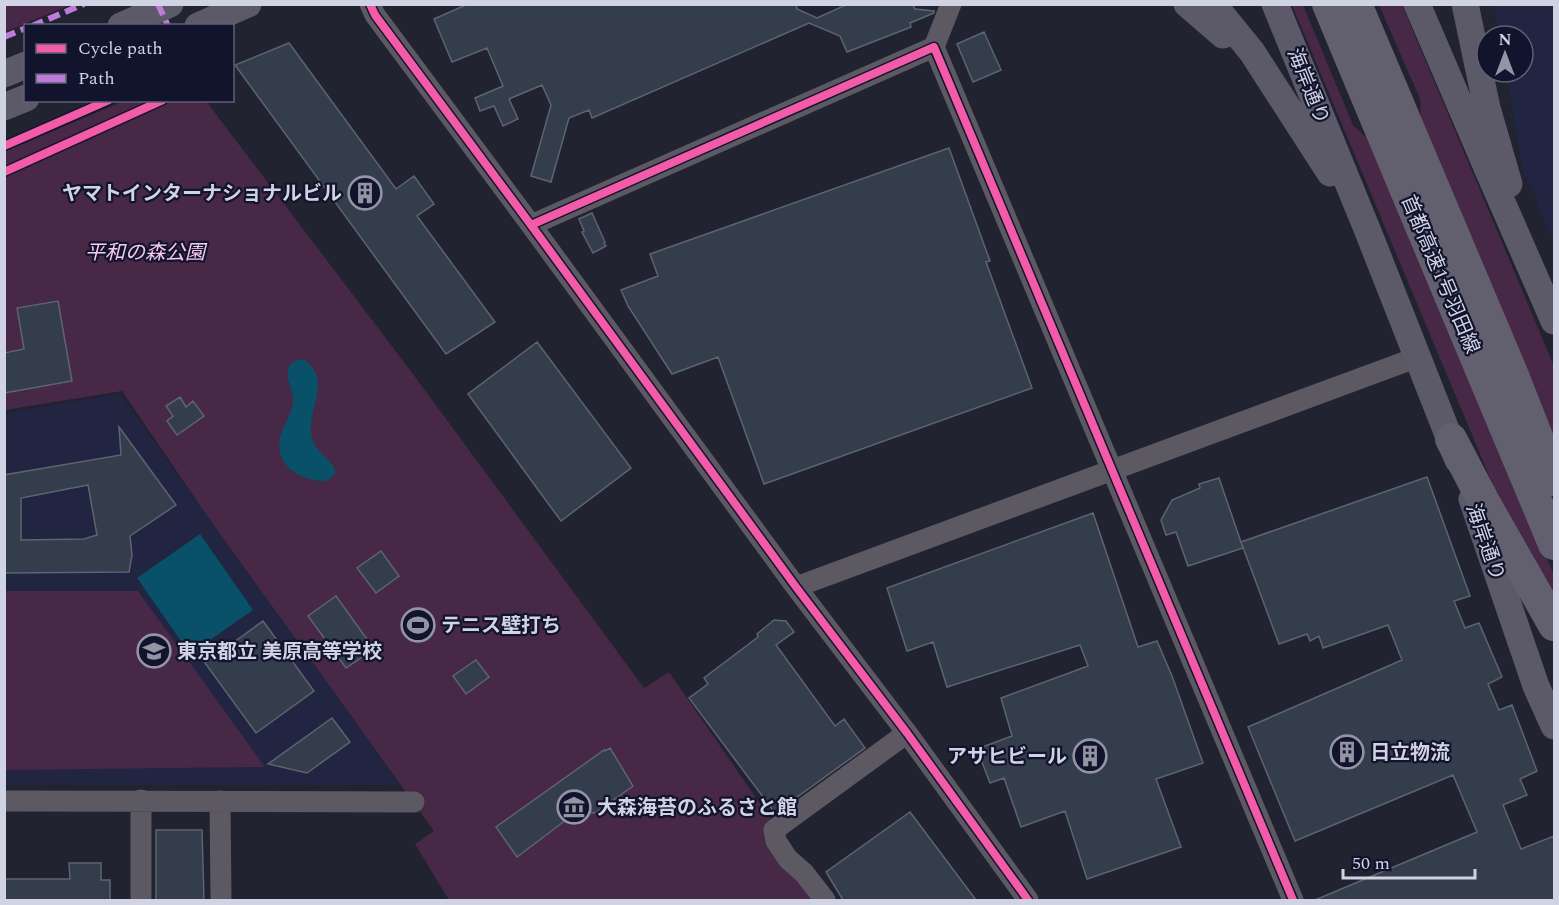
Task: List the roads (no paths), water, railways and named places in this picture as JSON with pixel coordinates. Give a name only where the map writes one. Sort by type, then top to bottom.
[{"type":"highway","name":"首都高速1号羽田線","points":[[1328,4],[1554,544]]},
{"type":"highway","name":"首都高速1号羽田線","points":[[1356,4],[1554,480]]},
{"type":"highway","points":[[1451,440],[1554,625]]},
{"type":"main road","points":[[125,24],[170,4]]},
{"type":"main road","points":[[203,24],[248,4]]},
{"type":"main road","points":[[1187,4],[1274,84]]},
{"type":"main road","points":[[1213,4],[1252,52],[1274,84],[1369,234]]},
{"type":"main road","name":"海岸通り","points":[[1275,4],[1451,440],[1536,687],[1554,726]]},
{"type":"main road","points":[[1417,4],[1554,321]]},
{"type":"main road","points":[[1465,4],[1487,108],[1540,287]]},
{"type":"main road","points":[[4,74],[24,67]]},
{"type":"main road","points":[[4,107],[24,99]]},
{"type":"street","points":[[370,4],[379,21],[796,587],[907,733],[1028,900]]},
{"type":"street","points":[[951,4],[934,47],[1293,900]]},
{"type":"street","points":[[531,225],[934,47]]},
{"type":"street","points":[[796,587],[1418,357]]},
{"type":"street","points":[[825,900],[804,873],[788,859],[776,841],[774,830],[907,733]]},
{"type":"street","points":[[141,800],[141,900]]},
{"type":"street","points":[[4,801],[414,802]]},
{"type":"street","points":[[220,801],[221,900]]},
{"type":"place","name":"ヤマトインターナショナルビル","points":[[365,193]]},
{"type":"place","name":"テニス壁打ち","points":[[418,625]]},
{"type":"place","name":"東京都立 美原高等学校","points":[[154,651]]},
{"type":"place","name":"日立物流","points":[[1347,752]]},
{"type":"place","name":"アサヒビール","points":[[1090,756]]},
{"type":"place","name":"大森海苔のふるさと館","points":[[574,807]]},
{"type":"park label","name":"平和の森公園","points":[[145,252]]}]
